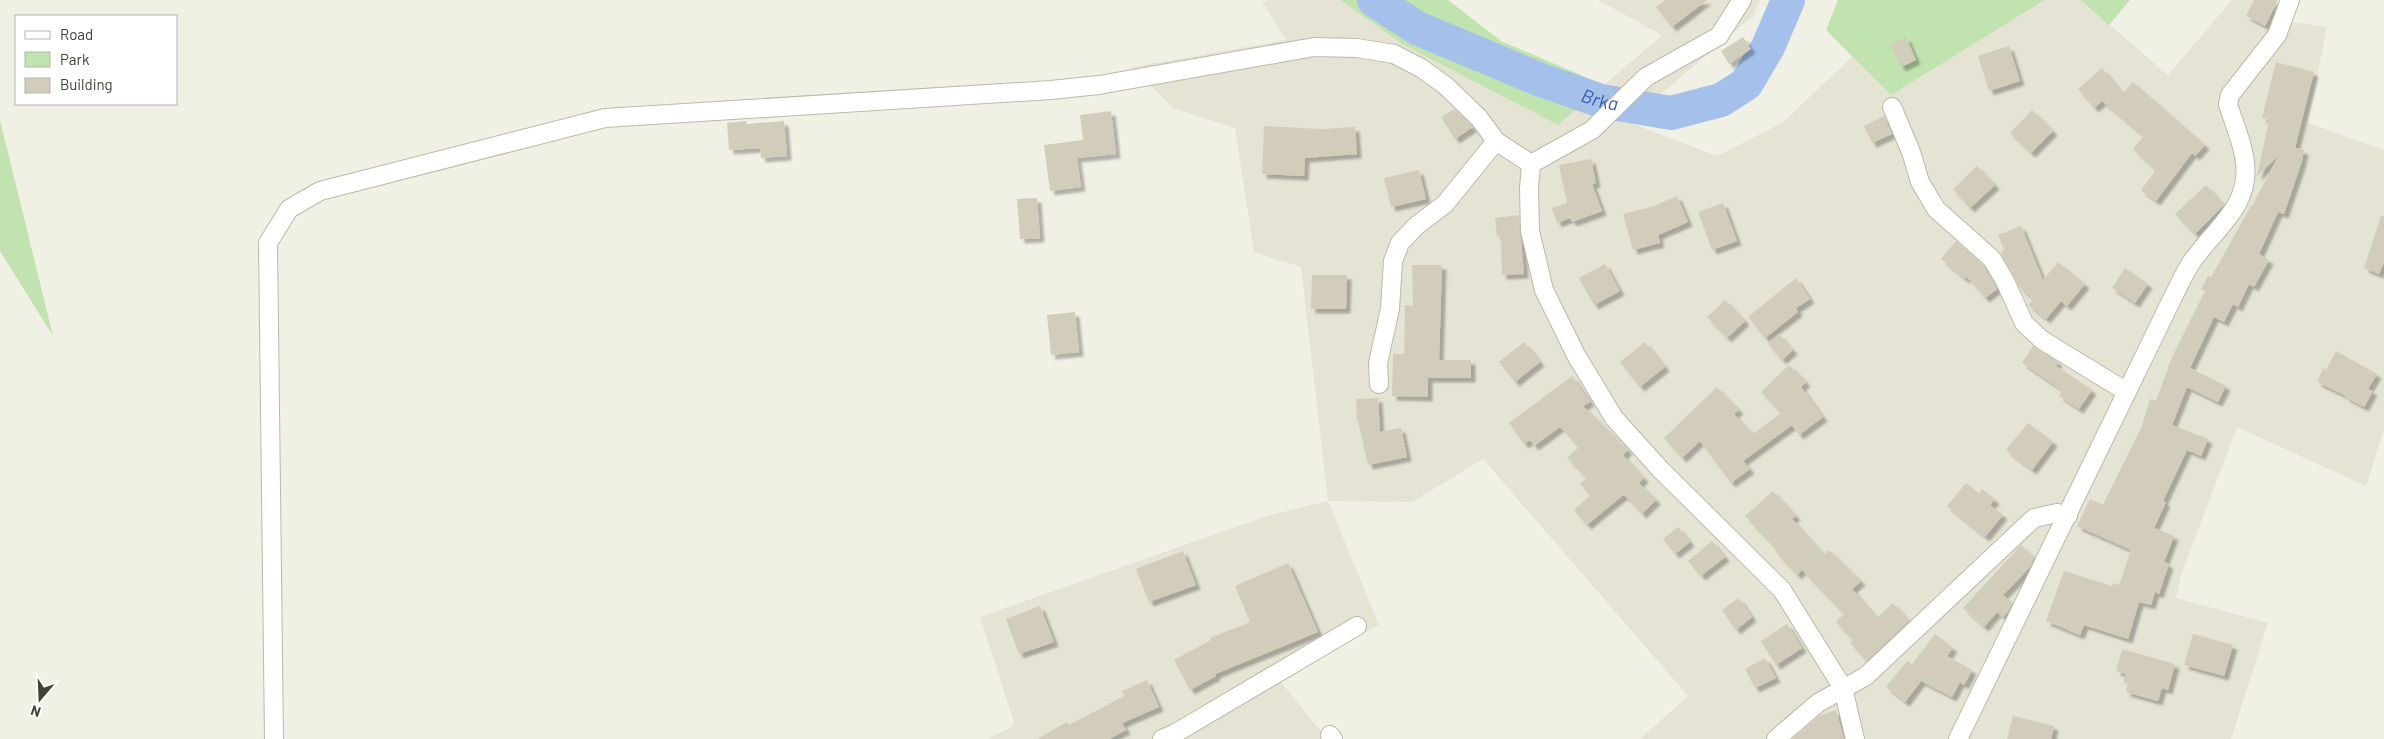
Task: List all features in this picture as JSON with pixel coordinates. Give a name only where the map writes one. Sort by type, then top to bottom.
[{"type":"street","points":[[1532,164],[1592,130],[1646,77],[1718,36],[1742,0]]},
{"type":"street","points":[[1958,739],[2192,262],[2233,213],[2243,186],[2245,171],[2244,156],[2228,104],[2230,96],[2277,35],[2290,0]]},
{"type":"street","points":[[274,739],[268,243],[289,209],[320,191],[605,118],[1051,90],[1099,85],[1314,47],[1357,48],[1394,54],[1421,68],[1446,86],[1479,118],[1496,141],[1532,164]]},
{"type":"street","points":[[1892,107],[1911,152],[1920,182],[1936,209],[1992,259],[2005,281],[2024,323],[2042,340],[2127,392]]},
{"type":"street","points":[[1379,384],[1378,363],[1390,308],[1393,261],[1400,243],[1416,226],[1445,204],[1496,141]]},
{"type":"street","points":[[1532,164],[1529,188],[1530,230],[1544,290],[1576,355],[1614,418],[1660,469],[1782,590],[1843,688],[1855,739]]},
{"type":"street","points":[[1776,739],[1818,703],[1866,676],[2034,518],[2057,513],[2068,516]]},
{"type":"street","points":[[1162,739],[1174,734],[1357,626]]},
{"type":"shaded area","points":[[1340,0],[1402,44],[1558,125],[1662,35],[1598,0],[1760,0],[1754,15],[1663,92],[1633,124],[1717,156],[1782,123],[1853,56],[1891,95],[2045,0],[2081,0],[2168,75],[2232,0],[2256,0],[2293,22],[2327,27],[2308,123],[2384,150],[2384,429],[2366,486],[2237,427],[2181,575],[2176,598],[2268,623],[2231,739],[1640,739],[1688,696],[1483,459],[1412,502],[1328,501],[1301,267],[1254,252],[1235,128],[1173,108],[1132,67],[1286,40],[1262,1]]},
{"type":"shaded area","points":[[1328,501],[1379,625],[1280,681],[1327,739],[988,739],[1015,725],[980,617],[1267,516]]},
{"type":"green space","points":[[1340,0],[1448,0],[1501,41],[1604,85],[1558,125],[1402,44]]},
{"type":"green space","points":[[1838,0],[2045,0],[1891,95],[1826,30]]},
{"type":"green space","points":[[2081,0],[2130,0],[2109,25]]},
{"type":"green space","points":[[0,120],[53,336],[0,251]]},
{"type":"building","points":[[1665,0],[1707,0],[1672,27],[1656,7]]},
{"type":"building","points":[[2254,0],[2278,0],[2265,26],[2246,16]]},
{"type":"building","points":[[1743,37],[1751,49],[1729,64],[1721,51]]},
{"type":"building","points":[[1906,37],[1916,60],[1901,67],[1890,44]]},
{"type":"building","points":[[2009,46],[2020,81],[1989,91],[1978,56]]},
{"type":"building","points":[[2276,62],[2314,72],[2295,148],[2304,150],[2302,161],[2284,214],[2278,212],[2259,254],[2269,260],[2254,287],[2249,284],[2238,307],[2233,304],[2224,322],[2214,317],[2190,368],[2226,386],[2218,402],[2187,387],[2172,425],[2208,439],[2201,456],[2187,450],[2163,501],[2166,502],[2154,528],[2174,536],[2164,562],[2169,564],[2159,594],[2155,592],[2151,605],[2139,602],[2128,639],[2084,625],[2080,635],[2046,621],[2064,571],[2112,586],[2113,583],[2119,585],[2131,550],[2077,526],[2090,499],[2103,505],[2142,426],[2150,399],[2156,401],[2172,357],[2205,291],[2201,289],[2208,276],[2211,277],[2279,155],[2257,176],[2269,120],[2262,118]]},
{"type":"building","points":[[2102,68],[2123,94],[2133,82],[2205,145],[2195,156],[2192,153],[2156,201],[2141,190],[2156,170],[2133,149],[2144,136],[2102,101],[2094,108],[2078,89]]},
{"type":"building","points":[[1454,109],[1473,127],[1455,139],[1441,117]]},
{"type":"building","points":[[2032,110],[2053,131],[2031,153],[2010,133]]},
{"type":"building","points":[[1111,111],[1116,154],[1077,158],[1081,187],[1050,191],[1044,145],[1083,140],[1080,115]]},
{"type":"building","points":[[1884,116],[1892,134],[1872,143],[1864,126]]},
{"type":"building","points":[[746,121],[747,124],[784,121],[787,156],[761,158],[760,148],[729,150],[727,123]]},
{"type":"building","points":[[1264,126],[1321,129],[1355,127],[1357,154],[1305,158],[1304,176],[1262,174]]},
{"type":"building","points":[[1591,159],[1596,183],[1592,184],[1602,211],[1572,222],[1570,218],[1557,223],[1552,208],[1567,203],[1559,165]]},
{"type":"building","points":[[1977,166],[1995,185],[1970,208],[1953,189]]},
{"type":"building","points":[[1419,170],[1426,199],[1391,207],[1384,178]]},
{"type":"building","points":[[2206,185],[2224,205],[2195,234],[2175,214]]},
{"type":"building","points":[[1677,196],[1688,222],[1658,235],[1660,243],[1633,250],[1623,214],[1654,206]]},
{"type":"building","points":[[1037,198],[1040,238],[1020,239],[1017,199]]},
{"type":"building","points":[[1723,203],[1737,241],[1712,250],[1698,212]]},
{"type":"building","points":[[1519,215],[1524,274],[1502,275],[1501,236],[1497,237],[1495,218]]},
{"type":"building","points":[[2381,216],[2384,216],[2384,262],[2379,274],[2364,268]]},
{"type":"building","points":[[2021,226],[2043,280],[2058,262],[2085,284],[2067,306],[2061,301],[2046,319],[2028,305],[2034,299],[2020,288],[2001,253],[2004,250],[1998,235]]},
{"type":"building","points":[[1956,241],[1984,266],[1996,286],[1997,289],[1985,298],[1967,277],[1965,279],[1941,259]]},
{"type":"building","points":[[1605,264],[1620,291],[1594,305],[1579,278]]},
{"type":"building","points":[[1412,265],[1442,265],[1439,360],[1471,360],[1471,378],[1428,378],[1428,397],[1392,396],[1393,354],[1404,354],[1405,305],[1413,306]]},
{"type":"building","points":[[2125,268],[2148,284],[2135,303],[2112,288]]},
{"type":"building","points":[[1312,275],[1347,275],[1346,309],[1311,309]]},
{"type":"building","points":[[1796,278],[1810,299],[1796,308],[1798,312],[1765,338],[1748,317]]},
{"type":"building","points":[[1725,300],[1745,321],[1727,338],[1707,317]]},
{"type":"building","points":[[1075,312],[1079,352],[1051,355],[1047,315]]},
{"type":"building","points":[[1779,334],[1793,350],[1782,360],[1768,344]]},
{"type":"building","points":[[1524,342],[1540,362],[1515,382],[1499,362]]},
{"type":"building","points":[[1645,342],[1665,367],[1640,387],[1620,362]]},
{"type":"building","points":[[2033,346],[2058,362],[2056,366],[2092,390],[2079,409],[2059,396],[2062,390],[2022,363]]},
{"type":"building","points":[[2336,351],[2377,374],[2368,389],[2373,391],[2364,407],[2317,382],[2323,368],[2326,370]]},
{"type":"building","points":[[1789,365],[1806,382],[1801,387],[1823,417],[1799,435],[1792,425],[1743,461],[1750,469],[1731,483],[1700,441],[1682,458],[1664,438],[1717,387],[1739,410],[1734,414],[1753,434],[1781,413],[1761,392]]},
{"type":"building","points":[[1572,376],[1590,402],[1583,406],[1628,450],[1623,455],[1644,478],[1639,483],[1656,500],[1642,514],[1625,496],[1622,496],[1587,525],[1574,510],[1591,495],[1580,484],[1587,478],[1567,458],[1579,447],[1560,427],[1534,446],[1530,440],[1524,444],[1509,423]]},
{"type":"building","points":[[1378,398],[1380,432],[1401,428],[1407,457],[1368,465],[1357,421],[1356,399]]},
{"type":"building","points":[[2028,423],[2053,442],[2032,470],[2006,450]]},
{"type":"building","points":[[1966,483],[1979,494],[1982,489],[1995,500],[1990,505],[2003,515],[1985,537],[1947,506]]},
{"type":"building","points":[[1773,491],[1796,516],[1792,519],[1824,555],[1829,550],[1861,581],[1852,589],[1877,618],[1893,603],[1909,621],[1867,661],[1850,643],[1853,640],[1836,622],[1844,614],[1802,570],[1797,575],[1745,516]]},
{"type":"building","points":[[1678,527],[1690,542],[1675,554],[1663,539]]},
{"type":"building","points":[[1712,541],[1725,557],[1701,576],[1688,561]]},
{"type":"building","points":[[2021,545],[2034,557],[2030,567],[2003,595],[2012,603],[2008,612],[2003,617],[1997,612],[1984,627],[1963,608]]},
{"type":"building","points":[[1183,551],[1196,585],[1149,602],[1136,569]]},
{"type":"building","points":[[1288,563],[1318,632],[1215,674],[1216,676],[1190,690],[1174,660],[1211,640],[1210,638],[1250,622],[1235,586]]},
{"type":"building","points":[[1739,598],[1752,617],[1736,630],[1722,610]]},
{"type":"building","points":[[1040,606],[1054,642],[1019,654],[1006,619]]},
{"type":"building","points":[[1787,624],[1802,648],[1776,665],[1761,641]]},
{"type":"building","points":[[1935,634],[1953,648],[1947,656],[1972,670],[1964,685],[1960,682],[1952,697],[1921,681],[1905,702],[1886,687],[1907,661],[1912,664]]},
{"type":"building","points":[[2193,634],[2233,645],[2224,676],[2184,665]]},
{"type":"building","points":[[2122,649],[2175,664],[2168,690],[2162,688],[2158,701],[2126,692],[2128,684],[2123,682],[2126,674],[2116,671]]},
{"type":"building","points":[[1765,658],[1776,678],[1755,688],[1745,669]]},
{"type":"building","points":[[1147,680],[1159,707],[1122,723],[1126,730],[1109,739],[1037,739],[1067,722],[1069,725],[1124,696],[1122,691]]},
{"type":"building","points":[[1836,710],[1844,739],[1792,739],[1819,716]]},
{"type":"building","points":[[2013,716],[2054,726],[2051,739],[2007,739]]},
{"type":"waterway","name":"Brka","points":[[1374,0],[1417,28],[1541,80],[1601,101],[1671,113],[1721,100],[1746,84],[1768,47],[1788,0]]}]
